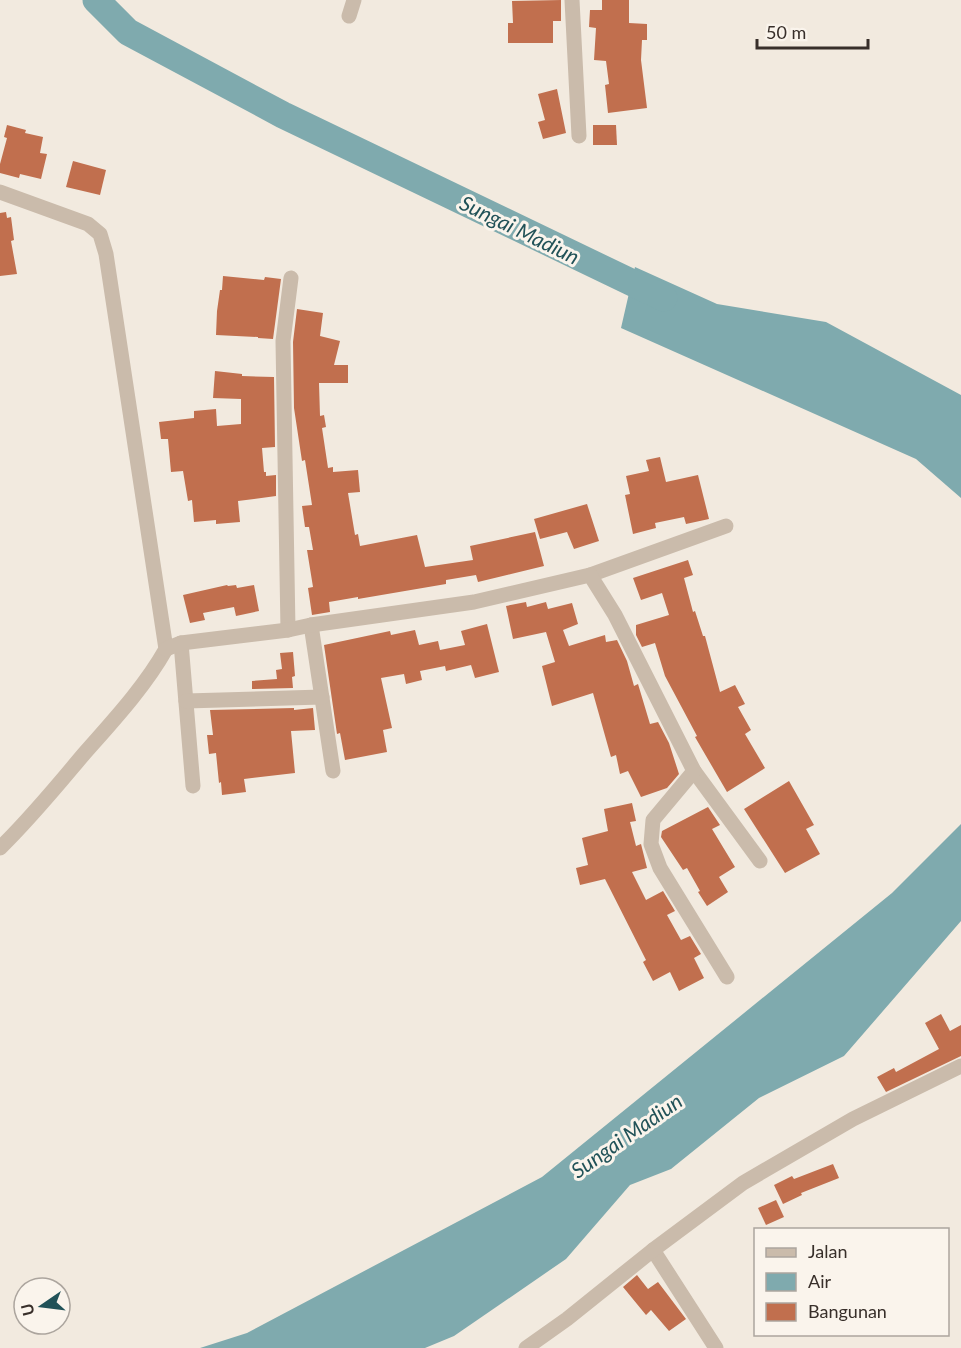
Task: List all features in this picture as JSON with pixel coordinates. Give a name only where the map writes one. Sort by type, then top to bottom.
[{"type":"street","points":[[349,16],[354,0]]},
{"type":"street","points":[[572,0],[579,136]]},
{"type":"street","points":[[0,192],[88,224],[100,234],[105,254],[166,650]]},
{"type":"street","points":[[288,630],[283,340],[291,278]]},
{"type":"street","points":[[0,848],[103,732],[166,650],[181,643],[288,630],[474,602],[590,575],[726,526]]},
{"type":"street","points":[[590,575],[615,615],[694,771],[760,861]]},
{"type":"street","points":[[311,625],[333,771]]},
{"type":"street","points":[[181,643],[193,786]]},
{"type":"street","points":[[186,700],[322,697]]},
{"type":"street","points":[[694,771],[653,820],[651,844],[660,868],[727,977]]},
{"type":"street","points":[[526,1348],[567,1320],[653,1250],[743,1183],[853,1119],[961,1066]]},
{"type":"street","points":[[653,1250],[716,1348]]},
{"type":"water","points":[[635,267],[717,304],[826,322],[961,395],[961,498],[916,459],[621,328]]},
{"type":"water","points":[[961,824],[961,921],[844,1056],[759,1098],[671,1169],[630,1185],[566,1259],[454,1336],[425,1348],[200,1348],[247,1333],[542,1177],[892,893]]},
{"type":"building","points":[[561,0],[561,21],[553,21],[553,43],[508,43],[508,23],[513,23],[512,1]]},
{"type":"building","points":[[602,0],[629,0],[629,23],[647,24],[647,40],[642,40],[641,60],[647,108],[608,113],[605,85],[609,84],[606,61],[594,60],[596,28],[589,27],[590,10],[602,10]]},
{"type":"building","points":[[557,89],[566,133],[543,139],[538,122],[545,120],[538,94]]},
{"type":"building","points":[[7,125],[26,130],[25,133],[43,137],[40,153],[47,154],[41,179],[20,174],[19,178],[0,173],[7,138],[4,137]]},
{"type":"building","points":[[593,125],[616,125],[617,145],[593,145]]},
{"type":"building","points":[[73,161],[106,170],[100,195],[66,187]]},
{"type":"building","points":[[6,212],[7,218],[11,217],[14,240],[11,241],[17,274],[0,276],[0,213]]},
{"type":"building","points":[[223,276],[264,280],[265,277],[281,279],[273,339],[216,335],[217,311]]},
{"type":"building","points":[[297,309],[323,313],[320,336],[340,341],[334,365],[348,365],[348,383],[319,383],[320,416],[324,415],[326,427],[322,428],[328,468],[333,467],[333,472],[358,470],[360,492],[348,493],[355,535],[358,534],[360,546],[417,535],[425,567],[473,560],[470,546],[535,532],[544,566],[478,582],[476,575],[446,580],[446,584],[329,602],[330,612],[312,615],[308,588],[313,587],[307,550],[313,550],[309,527],[305,527],[302,506],[312,505],[305,460],[302,461],[294,408],[293,342]]},
{"type":"building","points":[[215,371],[242,374],[242,376],[274,377],[275,447],[262,448],[266,476],[276,475],[276,496],[238,501],[240,522],[216,524],[216,520],[194,522],[192,500],[188,501],[183,471],[171,472],[168,439],[161,439],[159,422],[194,418],[194,411],[216,409],[217,426],[241,424],[241,399],[213,398]]},
{"type":"building","points":[[660,457],[666,482],[698,475],[709,519],[686,524],[684,517],[655,523],[656,528],[633,534],[625,495],[630,494],[626,476],[649,471],[646,460]]},
{"type":"building","points":[[587,504],[599,541],[574,549],[567,532],[540,539],[534,519]]},
{"type":"building","points":[[688,560],[693,575],[684,578],[693,612],[695,611],[703,636],[705,636],[720,692],[735,685],[745,704],[738,707],[751,730],[745,734],[765,768],[727,792],[695,737],[697,736],[665,676],[655,643],[642,647],[636,635],[636,625],[669,615],[662,593],[641,600],[633,578]]},
{"type":"building","points":[[236,585],[237,588],[254,585],[259,611],[236,616],[234,607],[203,613],[205,620],[190,623],[183,595]]},
{"type":"building","points":[[526,602],[527,607],[546,602],[548,609],[572,603],[578,624],[563,630],[569,646],[605,635],[606,642],[617,640],[627,661],[634,686],[638,684],[650,724],[658,722],[669,743],[679,774],[667,788],[641,797],[628,771],[620,774],[616,755],[611,757],[593,693],[552,706],[542,666],[555,662],[546,632],[513,639],[506,606]]},
{"type":"building","points":[[487,624],[499,672],[475,678],[471,665],[446,671],[445,666],[420,671],[422,680],[406,684],[404,674],[381,678],[392,728],[383,730],[387,752],[345,760],[340,733],[337,734],[324,645],[390,631],[391,635],[415,630],[419,645],[438,641],[440,650],[465,645],[461,631]]},
{"type":"building","points":[[293,652],[295,676],[292,677],[293,688],[252,689],[252,681],[277,679],[276,670],[282,669],[280,653]]},
{"type":"building","points":[[294,708],[294,710],[313,708],[315,730],[291,731],[295,773],[244,779],[246,792],[222,795],[216,753],[209,754],[207,735],[213,735],[210,710]]},
{"type":"building","points":[[789,781],[814,825],[806,829],[820,854],[785,873],[744,809]]},
{"type":"building","points":[[632,803],[636,821],[630,822],[636,846],[641,844],[647,868],[632,872],[646,900],[663,891],[675,911],[667,915],[681,940],[690,936],[701,954],[694,958],[704,978],[679,991],[670,972],[653,981],[643,962],[646,960],[605,879],[580,885],[576,868],[588,865],[582,838],[608,831],[604,809]]},
{"type":"building","points":[[708,807],[720,825],[712,829],[735,867],[719,877],[728,892],[707,906],[687,868],[683,870],[661,837],[662,831]]},
{"type":"building","points":[[941,1014],[950,1031],[961,1025],[961,1056],[886,1092],[877,1077],[894,1068],[896,1072],[939,1049],[925,1023]]},
{"type":"building","points":[[833,1164],[839,1178],[801,1193],[802,1195],[783,1204],[774,1185],[792,1176],[794,1179]]},
{"type":"building","points":[[776,1200],[784,1217],[766,1225],[758,1208]]},
{"type":"building","points":[[637,1275],[648,1289],[658,1282],[686,1319],[669,1331],[651,1310],[646,1315],[623,1287]]},
{"type":"waterway","name":"Sungai Madiun","points":[[96,0],[128,32],[283,115],[664,298]]}]
